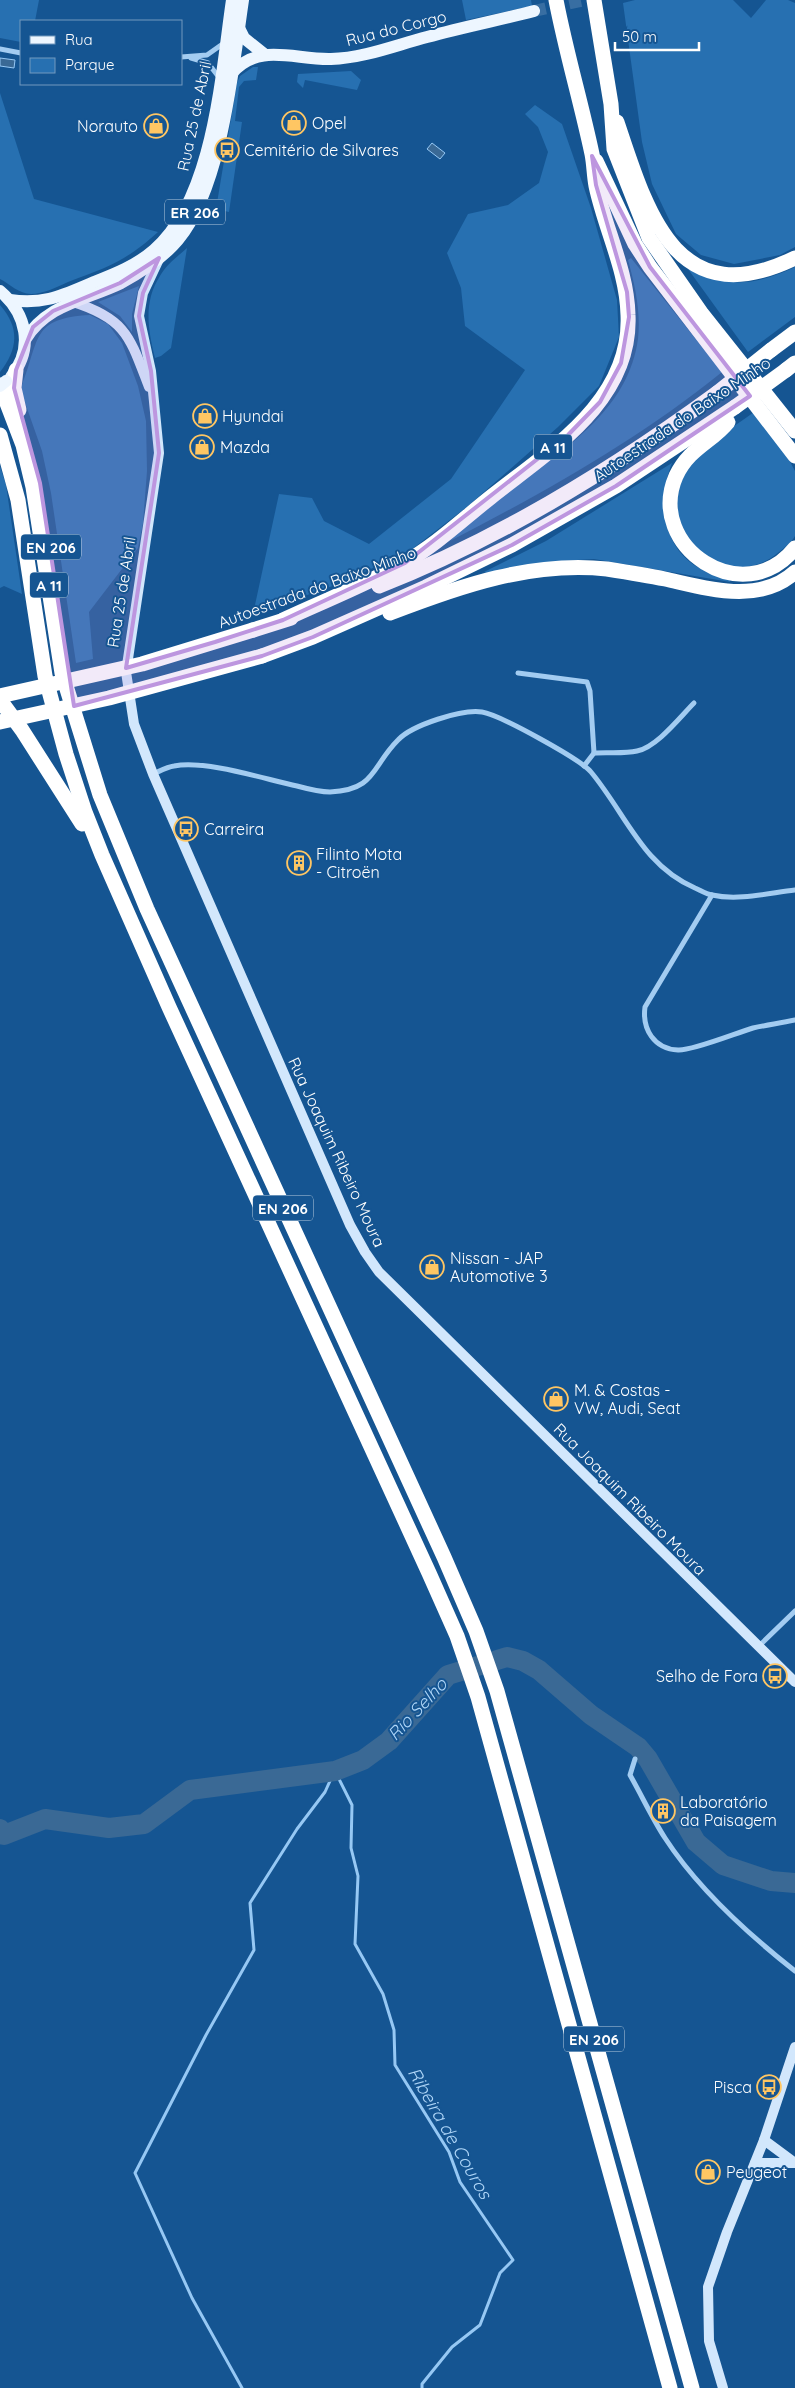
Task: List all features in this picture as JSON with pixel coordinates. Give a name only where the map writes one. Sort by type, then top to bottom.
[{"type":"highway","name":"A 11","points":[[283,620],[388,572],[423,551],[568,435],[600,402],[612,384],[621,363],[627,341],[627,292],[596,185],[592,156],[565,46],[556,0]]},
{"type":"highway","points":[[594,0],[612,104],[614,149],[649,238],[702,314],[795,431]]},
{"type":"highway","points":[[612,104],[644,199],[654,220],[676,250],[692,263],[727,275],[746,275],[765,271],[795,258]]},
{"type":"highway","name":"A 11","points":[[592,156],[635,244],[650,267],[795,456]]},
{"type":"highway","name":"Autoestrada do Baixo Minho","points":[[0,698],[142,664],[253,630],[392,581],[519,519],[638,448],[717,392],[795,332]]},
{"type":"highway","name":"Autoestrada do Baixo Minho","points":[[0,722],[109,698],[262,656],[313,637],[442,579],[512,545],[616,486],[735,407],[791,366]]},
{"type":"highway","name":"A 11","points":[[6,380],[33,487],[62,673],[77,725]]},
{"type":"highway","name":"EN 206","points":[[6,380],[14,388],[16,403],[34,458],[44,505],[77,725],[107,812],[147,909],[476,1631],[497,1691],[692,2388]]},
{"type":"highway","points":[[735,407],[728,424],[697,447],[676,476],[671,494],[672,517],[678,535],[688,550],[701,561],[718,570],[737,575],[767,570],[779,563],[795,548]]},
{"type":"highway","name":"A 11","points":[[0,410],[14,448],[25,488],[53,675],[59,730]]},
{"type":"highway","name":"EN 206","points":[[0,435],[18,500],[45,676],[73,779],[102,855],[457,1636],[478,1697],[670,2388]]},
{"type":"highway","points":[[313,637],[360,624],[473,583],[516,573],[586,567],[639,573],[734,592],[764,588],[778,583],[795,572]]},
{"type":"highway","points":[[0,698],[61,788],[102,855]]},
{"type":"main road","name":"Rua 25 de Abril","points":[[10,300],[39,302],[116,274],[154,250],[171,233],[192,195],[205,157],[220,81],[232,0]]},
{"type":"main road","name":"Rua 25 de Abril","points":[[25,340],[32,327],[44,317],[73,302],[120,283],[159,258],[178,240],[190,222],[201,200],[215,161],[232,73],[243,0]]},
{"type":"main road","name":"Rua do Corgo","points":[[232,73],[249,58],[264,54],[308,59],[354,57],[446,32],[534,12]]},
{"type":"main road","points":[[239,28],[244,38],[264,54]]},
{"type":"main road","name":"Rua 25 de Abril","points":[[156,778],[134,724],[126,672],[159,453],[155,401],[139,316],[143,293],[159,258]]},
{"type":"main road","points":[[0,291],[10,300],[21,319],[25,340],[24,350],[6,380]]},
{"type":"main road","name":"Rua 25 de Abril","points":[[73,302],[95,308],[117,322],[130,341],[155,401]]},
{"type":"main road","name":"Rua Joaquim Ribeiro Moura","points":[[156,778],[350,1224],[378,1272],[795,1682]]},
{"type":"main road","points":[[723,2388],[709,2341],[708,2287],[727,2232],[764,2140],[795,2048]]},
{"type":"main road","points":[[764,2140],[795,2163]]},
{"type":"main road","points":[[755,2163],[795,2163]]},
{"type":"street","points":[[184,57],[207,55],[226,41]]},
{"type":"street","points":[[0,49],[20,53]]},
{"type":"street","points":[[184,57],[208,62],[216,71],[220,81]]},
{"type":"street","points":[[518,672],[587,682],[590,690],[594,753],[584,766]]},
{"type":"street","points":[[594,753],[636,752],[643,749],[658,739],[694,703]]},
{"type":"street","points":[[156,778],[174,766],[187,765],[213,767],[323,792],[346,791],[363,784],[404,734],[435,721],[475,711],[497,717],[516,726],[584,766],[590,771],[648,854],[663,870],[682,882],[712,895],[748,896],[795,890]]},
{"type":"street","points":[[712,895],[645,1007],[644,1018],[648,1033],[658,1043],[679,1050],[754,1028],[795,1020]]},
{"type":"street","points":[[758,1646],[795,1611]]},
{"type":"street","points":[[635,1759],[630,1775],[673,1850],[724,1907],[759,1941],[795,1971]]},
{"type":"highlighted area","points":[[592,156],[650,267],[750,396],[616,486],[512,545],[313,637],[262,656],[74,706],[40,483],[14,388],[16,370],[33,327],[53,311],[120,283],[159,258],[143,293],[139,316],[151,371],[159,453],[126,668],[215,642],[283,620],[405,563],[568,435],[600,402],[621,363],[629,317],[627,292],[596,185]]},
{"type":"green space","points":[[0,0],[39,0],[35,20],[20,20],[20,42],[0,38]]},
{"type":"green space","points":[[462,0],[531,0],[532,6],[466,20]]},
{"type":"green space","points":[[635,0],[733,0],[751,18],[766,0],[788,0],[795,3],[795,247],[780,255],[734,264],[701,255],[676,234],[652,184],[642,142],[623,3]]},
{"type":"green space","points":[[253,67],[258,67],[256,80],[244,81],[239,87],[235,121],[242,122],[229,212],[216,209],[237,83],[240,76]]},
{"type":"green space","points":[[351,71],[361,80],[357,90],[305,80],[303,88],[297,82],[298,74]]},
{"type":"green space","points":[[0,93],[34,199],[158,232],[126,257],[45,292],[27,294],[0,279]]},
{"type":"green space","points":[[535,105],[562,124],[591,208],[617,300],[619,337],[599,386],[558,427],[468,506],[411,550],[341,583],[253,614],[279,494],[312,498],[324,521],[369,544],[451,479],[525,370],[465,326],[461,288],[447,253],[468,214],[508,205],[539,183],[548,152],[538,127],[525,114]]},
{"type":"green space","points":[[187,248],[171,348],[155,358],[148,316],[151,296],[163,272]]},
{"type":"green space","points":[[631,258],[722,372],[657,420],[590,464],[450,541],[461,529],[566,448],[613,401],[633,362],[638,339],[637,299],[628,260]]},
{"type":"green space","points":[[795,267],[795,317],[748,352],[688,269],[716,279],[742,282],[767,278]]},
{"type":"green space","points":[[139,286],[132,314],[132,332],[120,316],[98,302]]},
{"type":"green space","points":[[0,305],[11,322],[14,338],[10,355],[0,372]]},
{"type":"green space","points":[[90,315],[108,324],[122,343],[138,386],[146,421],[147,471],[143,523],[138,548],[89,612],[93,659],[76,663],[51,493],[42,451],[22,394],[22,385],[36,343],[47,326],[71,317]]},
{"type":"green space","points":[[754,412],[787,456],[795,471],[795,536],[779,552],[758,564],[737,567],[717,562],[700,551],[686,535],[679,515],[678,494],[686,472],[699,454]]},
{"type":"green space","points":[[672,463],[665,490],[664,505],[669,532],[683,555],[694,565],[731,578],[730,582],[594,559],[559,561],[488,573],[484,572],[546,541]]},
{"type":"green space","points":[[0,466],[6,485],[22,594],[4,586],[0,588]]},
{"type":"shaded area","points":[[0,58],[15,60],[14,68],[0,66]]},
{"type":"shaded area","points":[[432,143],[445,153],[440,159],[427,149]]},
{"type":"waterway","name":"Rio Selho","points":[[0,1829],[4,1835],[45,1819],[109,1828],[144,1824],[190,1790],[335,1771],[363,1760],[389,1741],[448,1675],[507,1657],[523,1661],[539,1670],[591,1715],[638,1747],[648,1759],[696,1842],[723,1865],[771,1881],[795,1883]]},
{"type":"waterway","name":"Ribeira de Couros","points":[[335,1771],[352,1805],[351,1848],[358,1876],[355,1944],[383,1994],[394,2030],[395,2065],[449,2152],[460,2182],[513,2260],[500,2273],[480,2325],[452,2347],[422,2384],[422,2388]]},
{"type":"waterway","points":[[242,2388],[192,2298],[135,2173],[206,2035],[254,1950],[250,1903],[297,1829],[325,1792],[334,1772]]},
{"type":"tunnel","points":[[534,11],[585,0]]},
{"type":"place","name":"Opel","points":[[294,123]]},
{"type":"place","name":"Norauto","points":[[156,126]]},
{"type":"place","name":"Cemitério de Silvares","points":[[227,150]]},
{"type":"place","name":"Hyundai","points":[[205,416]]},
{"type":"place","name":"Mazda","points":[[202,447]]},
{"type":"place","name":"Carreira","points":[[186,829]]},
{"type":"place","name":"Filinto Mota - Citroën","points":[[299,863]]},
{"type":"place","name":"Nissan - JAP Automotive 3","points":[[432,1267]]},
{"type":"place","name":"M. & Costas - VW, Audi, Seat","points":[[556,1399]]},
{"type":"place","name":"Selho de Fora","points":[[775,1676]]},
{"type":"place","name":"Laboratório da Paisagem","points":[[663,1811]]},
{"type":"place","name":"Pisca","points":[[769,2087]]},
{"type":"place","name":"Peugeot","points":[[708,2172]]}]
